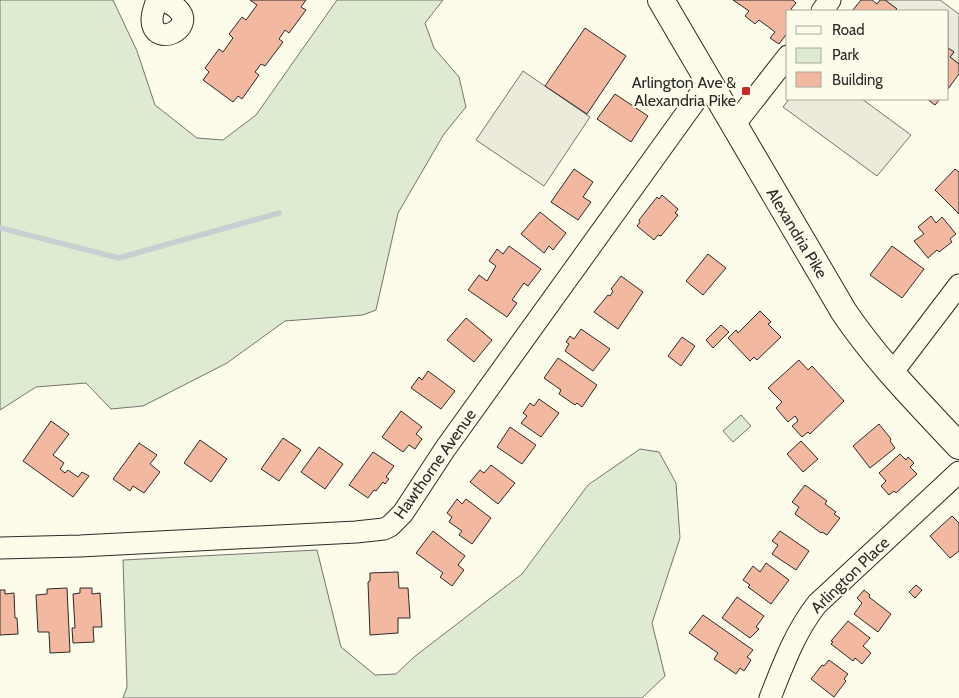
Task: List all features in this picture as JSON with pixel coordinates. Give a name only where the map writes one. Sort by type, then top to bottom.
[{"type":"main road","name":"Alexandria Pike","points":[[661,0],[708,83],[860,337],[959,446]]},
{"type":"street","points":[[157,0],[152,22],[154,29],[159,34],[166,35],[179,29],[183,22],[183,17],[179,9],[162,0]]},
{"type":"street","points":[[734,125],[786,59]]},
{"type":"street","name":"Hawthorne Avenue","points":[[0,548],[80,546],[375,531],[390,526],[403,514],[445,449],[708,83]]},
{"type":"street","points":[[892,373],[959,285]]},
{"type":"street","name":"Arlington Place","points":[[770,698],[794,639],[804,620],[817,604],[959,472]]},
{"type":"green space","points":[[0,0],[113,0],[137,51],[155,105],[197,138],[223,140],[256,115],[337,0],[443,0],[425,23],[434,48],[459,77],[466,107],[444,134],[398,213],[376,310],[363,315],[285,321],[227,363],[143,406],[111,409],[86,383],[36,387],[0,410]]},
{"type":"green space","points":[[741,415],[751,426],[733,442],[723,431]]},
{"type":"green space","points":[[640,449],[659,452],[676,483],[680,538],[652,623],[665,676],[642,698],[123,698],[127,687],[123,560],[317,550],[341,647],[375,675],[396,674],[414,657],[522,574],[588,485]]},
{"type":"shaded area","points":[[885,0],[940,0],[959,14],[959,64],[950,57],[954,52],[949,49],[949,10],[897,9]]},
{"type":"shaded area","points":[[523,71],[590,117],[544,186],[476,140]]},
{"type":"shaded area","points":[[788,100],[863,100],[911,135],[877,176],[783,107]]},
{"type":"building","points":[[250,0],[306,0],[301,7],[306,10],[289,33],[285,30],[279,39],[283,42],[265,66],[261,64],[255,72],[259,75],[242,99],[238,96],[233,102],[203,80],[209,72],[205,68],[219,49],[223,52],[233,38],[229,34],[242,17],[246,20],[257,5]]},
{"type":"building","points":[[733,0],[793,0],[796,3],[791,9],[792,10],[786,10],[786,35],[779,44],[770,38],[775,32],[759,20],[755,24],[745,16],[749,11]]},
{"type":"building","points":[[861,0],[872,0],[877,4],[880,0],[885,0],[897,9],[896,10],[853,10]]},
{"type":"building","points":[[585,28],[626,56],[587,114],[545,86]]},
{"type":"building","points":[[949,49],[954,52],[950,57],[959,64],[959,74],[949,88]]},
{"type":"building","points":[[615,94],[648,116],[631,142],[597,119]]},
{"type":"building","points":[[928,100],[939,100],[935,105]]},
{"type":"building","points":[[574,169],[593,182],[583,197],[591,202],[578,220],[551,202]]},
{"type":"building","points":[[955,169],[959,172],[959,214],[935,190]]},
{"type":"building","points":[[662,195],[678,209],[675,213],[678,215],[661,236],[658,235],[654,240],[637,226],[640,222],[639,220],[657,197],[659,199]]},
{"type":"building","points":[[540,212],[566,233],[553,250],[549,246],[544,253],[521,234]]},
{"type":"building","points":[[931,216],[936,223],[942,217],[956,234],[950,239],[952,242],[939,252],[937,250],[928,258],[914,241],[924,234],[918,227]]},
{"type":"building","points":[[509,246],[541,269],[528,286],[524,283],[512,300],[517,303],[507,317],[468,290],[479,275],[487,281],[496,266],[489,261],[497,249],[503,254]]},
{"type":"building","points":[[892,246],[924,269],[902,298],[870,275]]},
{"type":"building","points":[[708,254],[726,268],[703,295],[686,281]]},
{"type":"building","points":[[621,276],[643,292],[618,329],[594,312],[608,295],[610,296],[613,291],[611,289]]},
{"type":"building","points":[[760,311],[771,322],[768,324],[781,337],[757,360],[754,357],[750,361],[728,338],[736,330],[738,333]]},
{"type":"building","points":[[466,318],[492,340],[474,362],[447,340]]},
{"type":"building","points":[[721,325],[729,332],[713,348],[706,340]]},
{"type":"building","points":[[581,329],[610,349],[593,371],[565,351],[569,344],[566,342],[570,336],[574,339]]},
{"type":"building","points":[[682,337],[695,346],[681,366],[668,356]]},
{"type":"building","points":[[558,358],[597,385],[582,407],[577,403],[575,405],[559,394],[561,390],[544,378]]},
{"type":"building","points":[[799,360],[808,370],[812,366],[844,401],[810,434],[808,432],[802,437],[792,426],[798,421],[796,417],[788,422],[776,408],[782,402],[768,388]]},
{"type":"building","points":[[428,371],[455,391],[441,409],[411,388],[419,377],[422,380]]},
{"type":"building","points":[[539,399],[559,413],[541,437],[521,423],[527,416],[523,413],[530,403],[534,406]]},
{"type":"building","points":[[401,411],[422,427],[416,434],[422,439],[415,449],[409,445],[403,452],[382,437]]},
{"type":"building","points":[[51,421],[69,434],[53,455],[64,463],[60,469],[65,473],[68,470],[78,477],[82,472],[89,476],[73,497],[23,461]]},
{"type":"building","points":[[879,424],[891,439],[890,441],[895,448],[870,468],[853,446]]},
{"type":"building","points":[[510,427],[536,445],[522,464],[497,447]]},
{"type":"building","points":[[283,438],[301,450],[279,481],[261,469]]},
{"type":"building","points":[[200,440],[227,459],[211,482],[184,463]]},
{"type":"building","points":[[801,441],[818,459],[803,472],[787,454]]},
{"type":"building","points":[[139,443],[157,455],[150,464],[160,472],[144,493],[133,486],[130,491],[113,479]]},
{"type":"building","points":[[319,447],[343,464],[325,489],[301,472]]},
{"type":"building","points":[[373,452],[394,466],[386,477],[389,479],[385,484],[383,482],[368,498],[349,485]]},
{"type":"building","points":[[900,454],[906,460],[908,457],[914,463],[910,467],[917,474],[896,493],[894,491],[889,495],[881,486],[886,481],[879,473]]},
{"type":"building","points":[[491,465],[515,483],[498,504],[470,482],[480,470],[484,473]]},
{"type":"building","points":[[805,485],[827,501],[825,504],[836,512],[834,514],[840,518],[827,535],[821,533],[795,514],[799,507],[792,502]]},
{"type":"building","points":[[457,499],[462,504],[466,499],[491,518],[472,544],[459,535],[462,531],[449,522],[452,517],[447,513]]},
{"type":"building","points":[[952,516],[959,523],[959,551],[950,558],[930,536]]},
{"type":"building","points":[[433,531],[465,556],[458,565],[464,570],[452,586],[440,577],[443,573],[416,553]]},
{"type":"building","points":[[780,531],[809,551],[796,570],[772,554],[778,545],[772,541]]},
{"type":"building","points":[[766,563],[789,580],[771,604],[748,587],[750,585],[743,580],[753,566],[760,572]]},
{"type":"building","points":[[398,572],[399,588],[408,588],[410,618],[398,618],[398,633],[370,635],[368,582],[370,581],[370,573]]},
{"type":"building","points":[[916,585],[922,590],[915,598],[909,592]]},
{"type":"building","points":[[67,588],[70,652],[50,653],[49,632],[38,632],[36,595],[47,594],[47,589]]},
{"type":"building","points":[[80,588],[92,588],[92,594],[100,593],[102,627],[93,627],[94,642],[73,643],[72,628],[75,628],[73,594],[80,593]]},
{"type":"building","points":[[0,590],[5,590],[5,594],[14,593],[18,634],[0,635]]},
{"type":"building","points":[[864,590],[870,595],[869,597],[891,614],[878,632],[854,614],[862,603],[857,598]]},
{"type":"building","points":[[737,597],[764,616],[756,627],[759,629],[750,638],[722,618]]},
{"type":"building","points":[[703,615],[753,650],[747,657],[751,660],[744,671],[740,668],[736,674],[714,659],[718,653],[689,633]]},
{"type":"building","points":[[848,621],[870,638],[863,646],[871,653],[862,664],[855,658],[853,661],[831,644],[833,642],[831,641]]},
{"type":"building","points":[[829,660],[848,674],[844,679],[846,681],[834,697],[811,679],[822,665],[824,666]]},
{"type":"waterway","points":[[0,228],[119,258],[279,213]]},
{"type":"place","name":"Arlington Ave & Alexandria Pike","points":[[746,91]]}]
